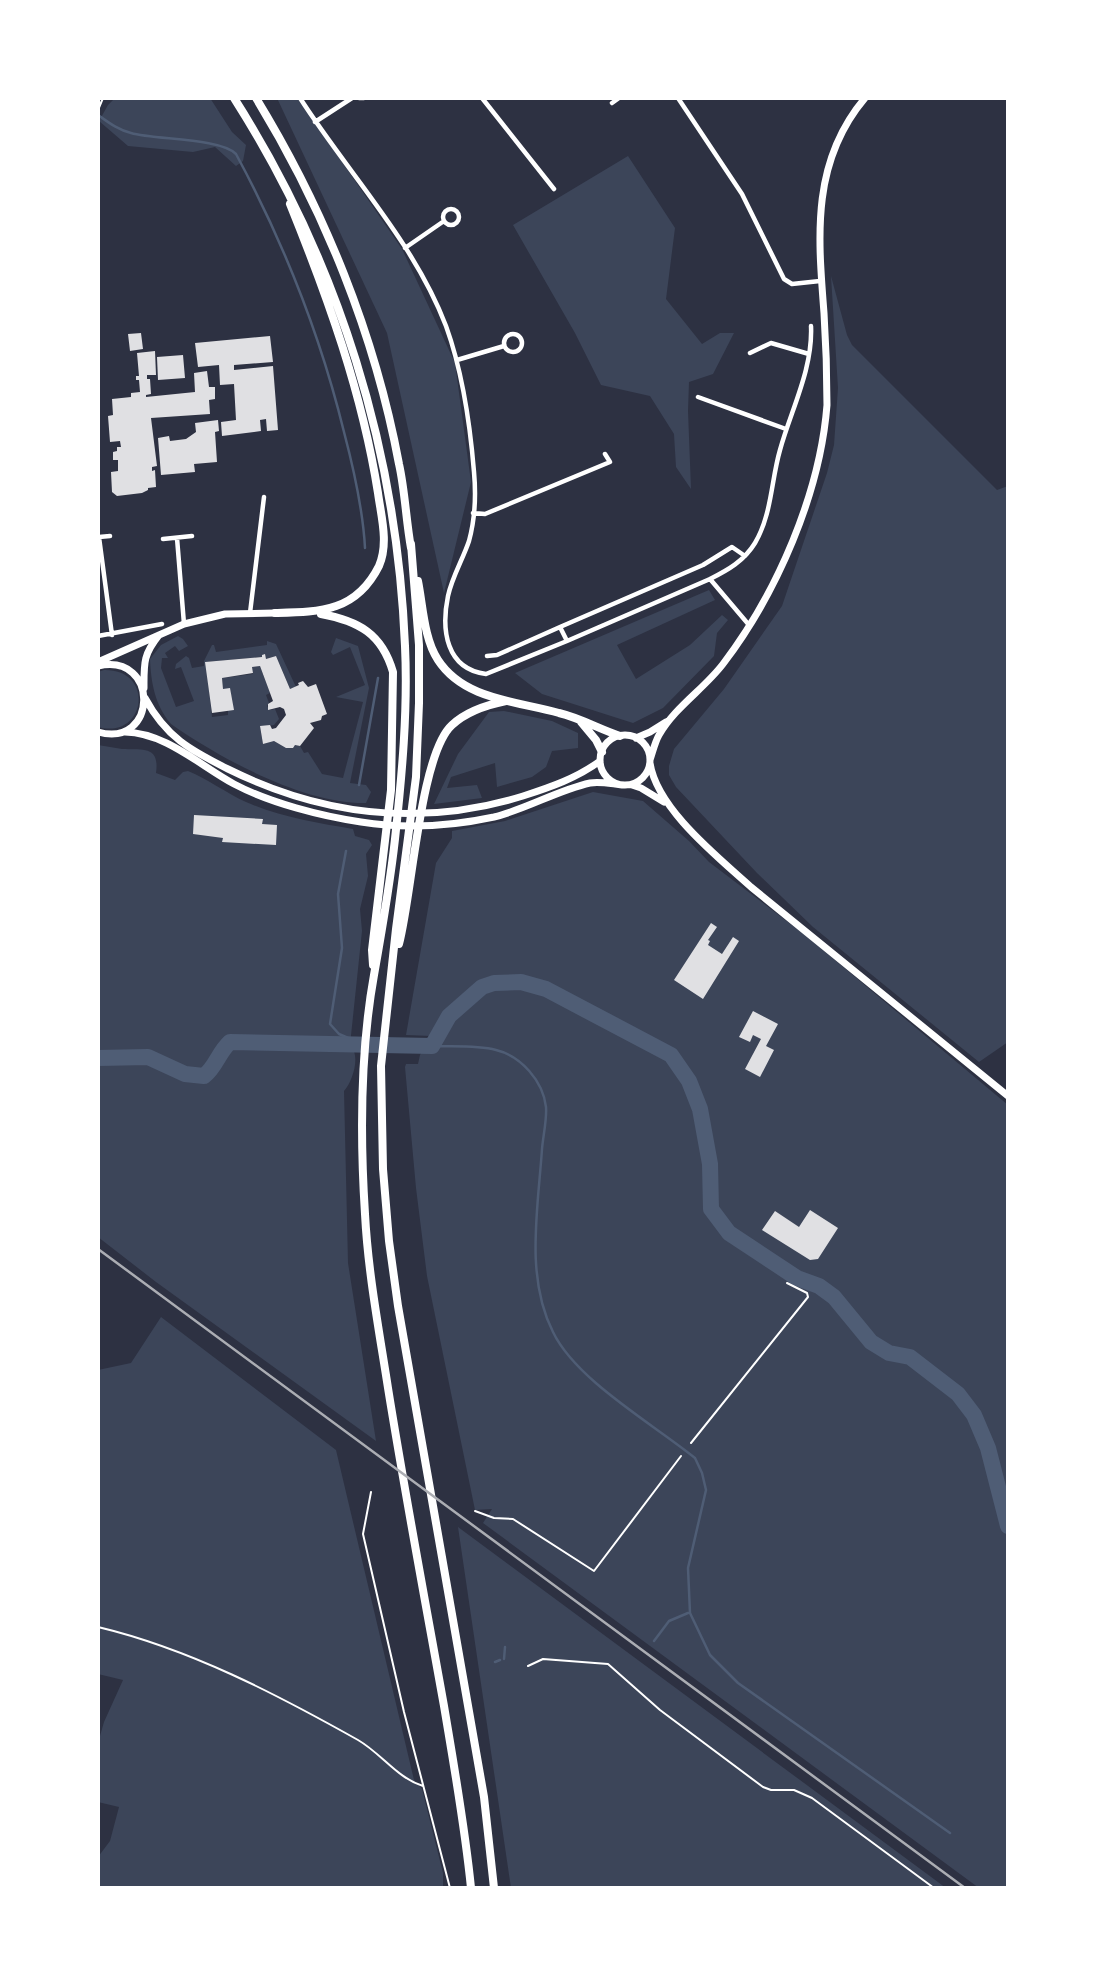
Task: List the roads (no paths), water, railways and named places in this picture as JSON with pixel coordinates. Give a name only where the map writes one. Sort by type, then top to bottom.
[{"type":"highway","points":[[234,98],[279,175],[317,250],[356,357],[385,470],[397,545],[405,650],[405,716],[395,841],[374,975],[364,1066],[362,1158],[365,1220],[399,1455],[461,1808],[471,1888]]},
{"type":"highway","points":[[256,98],[314,206],[360,319],[377,372],[400,464],[411,544],[431,644],[437,659],[450,675],[470,689],[562,713],[620,736]]},
{"type":"highway","points":[[275,613],[329,610],[345,604],[368,583],[379,565],[384,534],[372,463],[341,335],[279,175]]},
{"type":"highway","points":[[411,544],[418,645],[416,778],[381,1066],[383,1169],[389,1241],[484,1797],[494,1888]]},
{"type":"highway","points":[[312,612],[350,620],[366,629],[379,642],[389,658],[393,672],[391,790],[372,950],[374,975]]},
{"type":"highway","points":[[394,963],[404,925],[429,779],[439,741],[453,724],[467,714],[486,705],[509,700]]},
{"type":"highway","points":[[579,720],[596,740],[601,757]]},
{"type":"main road","points":[[601,757],[602,768],[609,779],[626,785],[645,776],[660,732],[716,673],[749,625],[790,546],[820,459],[827,405],[819,221],[824,183],[834,149],[865,98]]},
{"type":"main road","points":[[98,664],[184,624],[225,614],[275,613]]},
{"type":"main road","points":[[125,732],[140,718],[145,698],[144,660],[160,635]]},
{"type":"main road","points":[[98,664],[120,665],[136,678],[144,689]]},
{"type":"main road","points":[[145,698],[165,729],[212,761],[256,782],[330,806],[402,815],[498,803],[523,796],[583,774],[601,757],[609,742],[620,736],[636,738],[673,717]]},
{"type":"main road","points":[[98,732],[152,735],[237,785],[329,817],[361,822],[435,824],[494,817],[592,783],[641,788],[668,804]]},
{"type":"main road","points":[[636,738],[646,746],[655,783],[668,804],[712,852],[751,887],[1008,1096]]},
{"type":"street","points":[[300,98],[423,278],[445,324],[457,360],[471,430],[475,488],[469,541],[448,594],[445,625],[449,648],[458,662],[474,673],[486,674],[567,641],[710,579],[745,556],[762,526],[786,429],[809,354],[811,326]]},
{"type":"street","points":[[315,122],[352,98]]},
{"type":"street","points":[[482,98],[554,189]]},
{"type":"street","points":[[612,103],[620,98]]},
{"type":"street","points":[[678,98],[742,194],[785,279],[792,284],[820,281]]},
{"type":"street","points":[[405,248],[444,221]]},
{"type":"street","points":[[510,335],[516,335],[521,340],[520,348],[516,352],[508,351],[504,346],[505,338],[510,335]]},
{"type":"street","points":[[750,353],[771,342],[809,354]]},
{"type":"street","points":[[457,360],[504,346]]},
{"type":"street","points":[[698,397],[786,429]]},
{"type":"street","points":[[473,513],[485,514],[610,462],[606,454]]},
{"type":"street","points":[[250,613],[264,497]]},
{"type":"street","points":[[110,536],[99,537],[112,635]]},
{"type":"street","points":[[163,539],[192,536]]},
{"type":"street","points":[[177,538],[184,624]]},
{"type":"street","points":[[487,656],[497,655],[702,565],[732,547],[745,556]]},
{"type":"street","points":[[710,579],[749,625]]},
{"type":"street","points":[[98,636],[162,624]]},
{"type":"street","points":[[560,627],[567,641]]},
{"type":"waterway","points":[[98,115],[117,128],[131,133],[202,142],[236,154],[285,255],[324,360],[355,475],[365,548]]},
{"type":"waterway","points":[[359,785],[378,678]]},
{"type":"waterway","points":[[346,851],[338,894],[342,948],[330,1024],[339,1034],[362,1044]]},
{"type":"waterway","points":[[98,1058],[148,1057],[185,1074],[204,1076],[230,1042],[432,1046],[449,1016],[482,987],[494,983],[521,982],[546,989],[671,1055],[689,1081],[700,1109],[710,1164],[711,1209],[729,1233],[797,1278],[819,1286],[834,1297],[871,1342],[889,1353],[910,1357],[958,1394],[974,1415],[988,1448],[1008,1526]]},
{"type":"waterway","points":[[432,1046],[481,1047],[505,1053],[522,1064],[540,1088],[546,1112],[538,1195],[536,1266],[544,1311],[564,1350],[579,1367],[617,1400],[695,1458],[706,1490],[688,1568],[690,1613],[710,1655],[738,1683],[950,1833]]},
{"type":"waterway","points":[[654,1641],[669,1621],[688,1613]]},
{"type":"waterway","points":[[504,1659],[505,1647]]},
{"type":"waterway","points":[[495,1662],[500,1660]]},
{"type":"railway","points":[[98,1249],[965,1888]]}]
